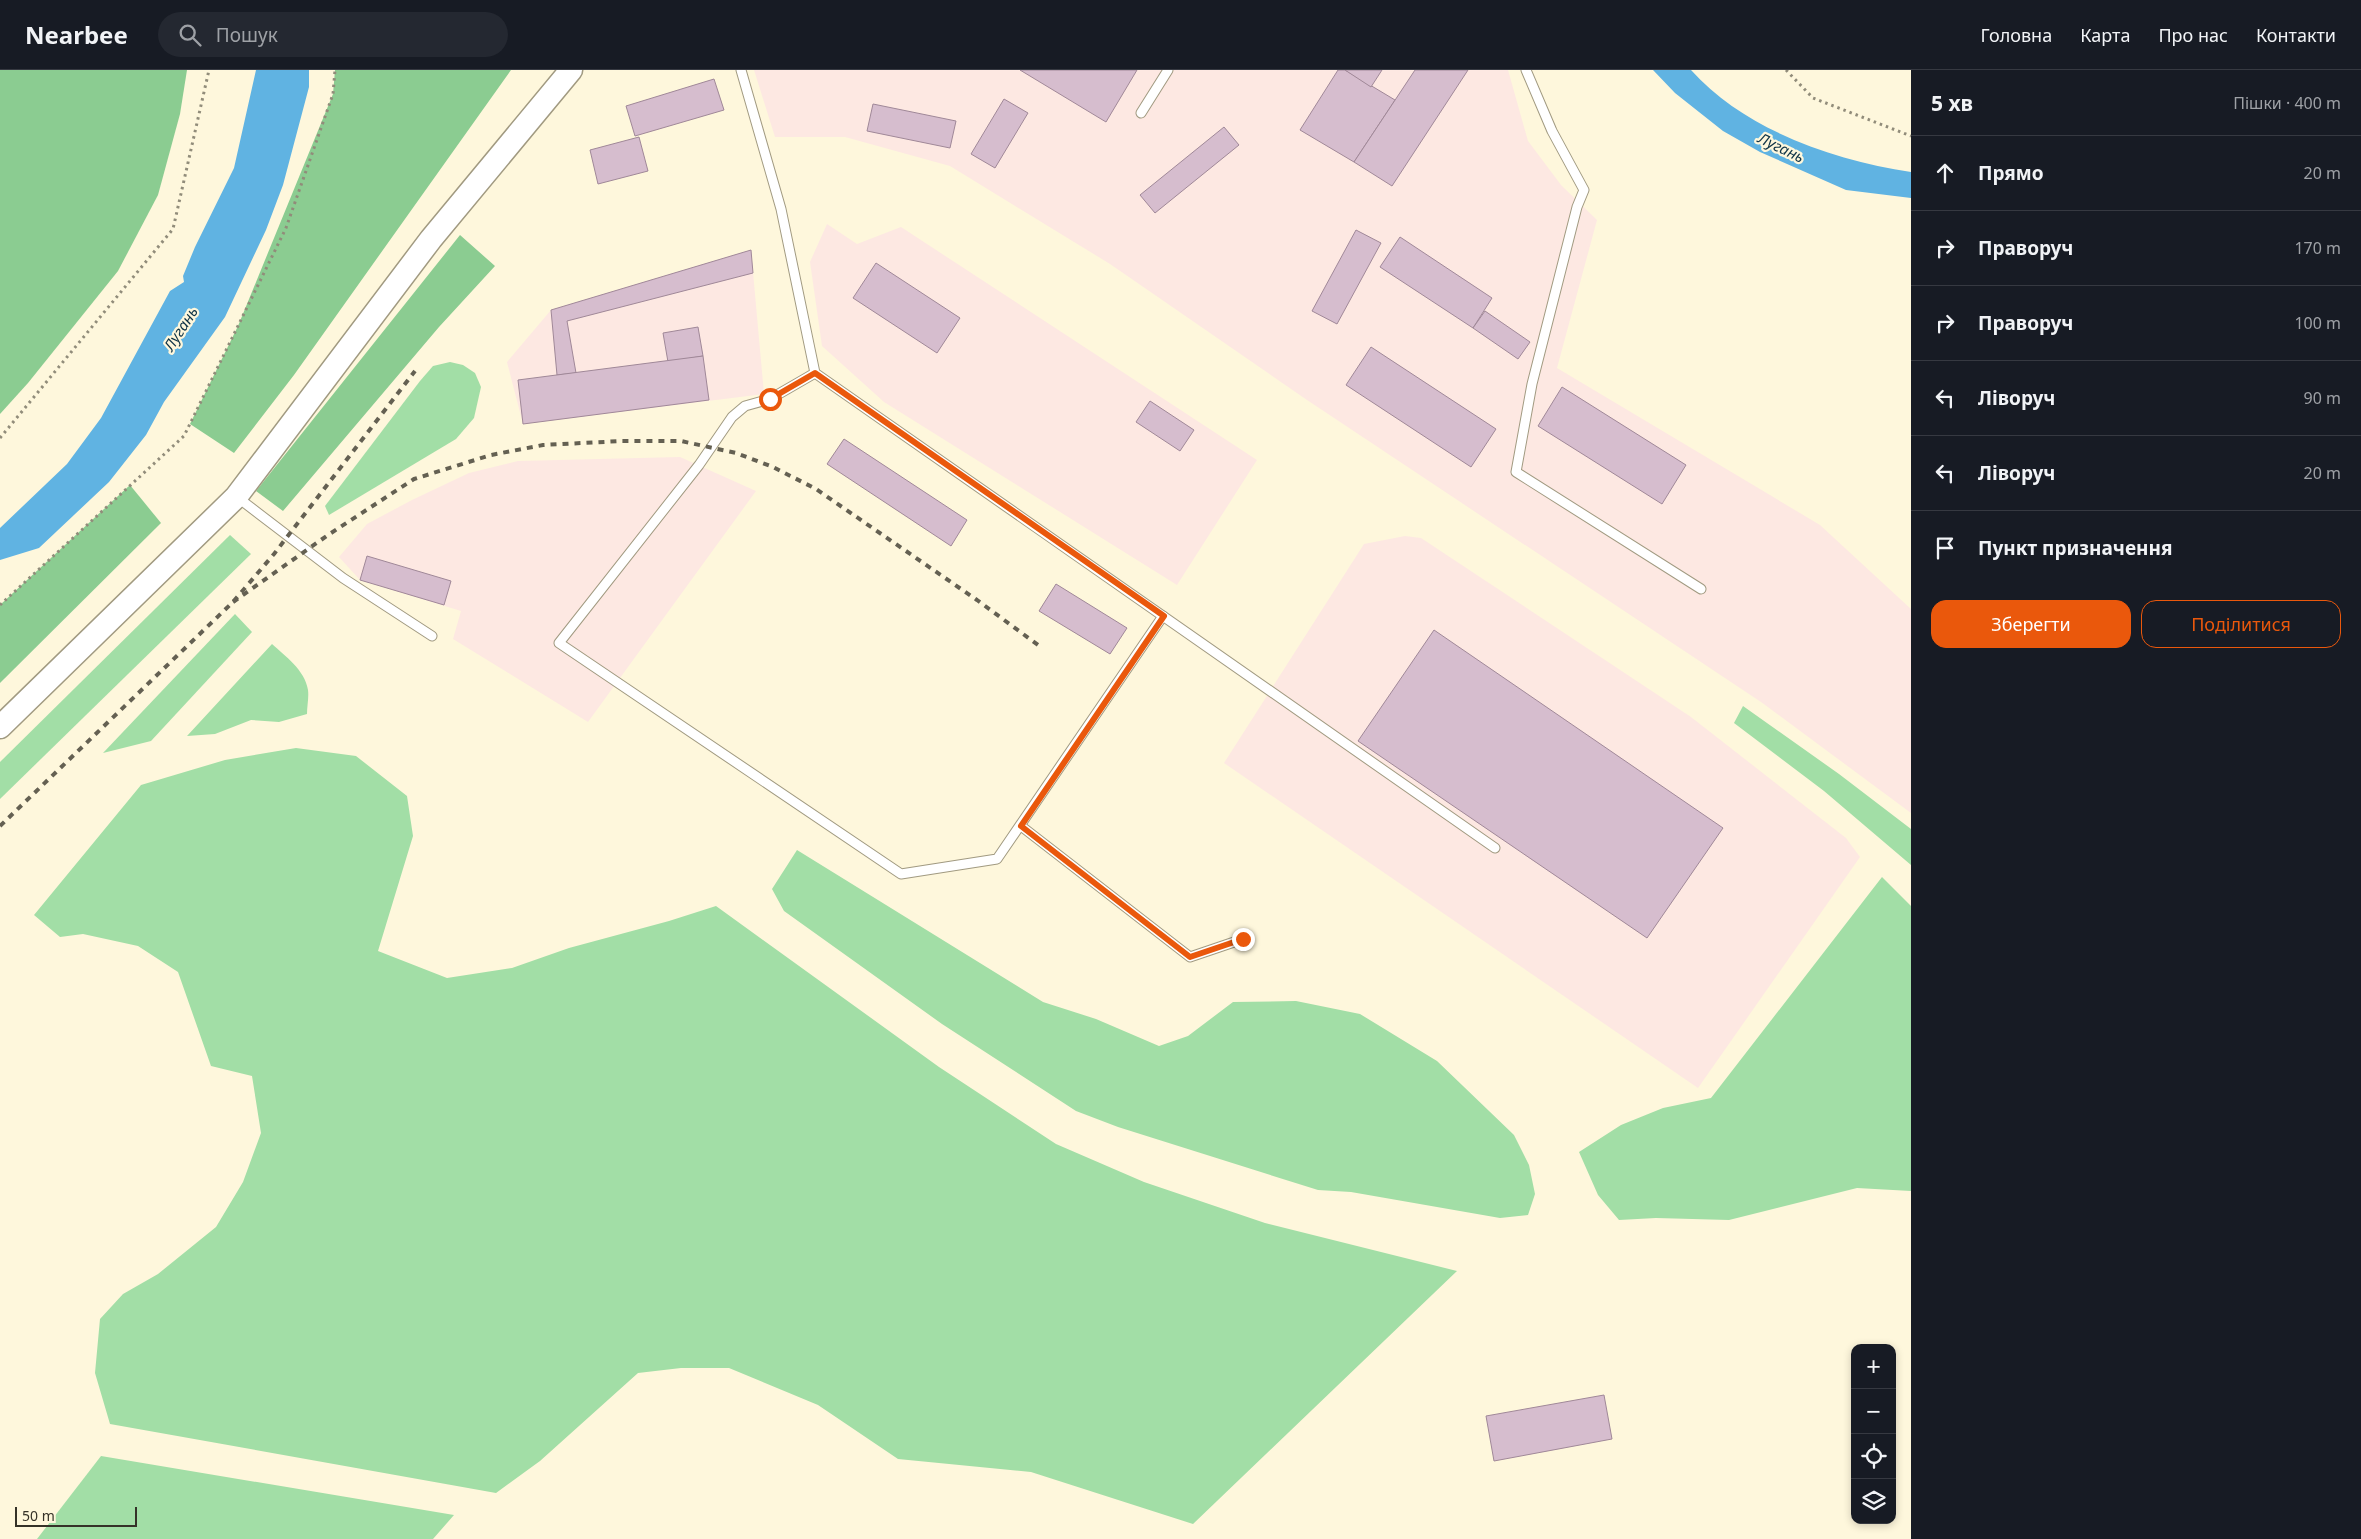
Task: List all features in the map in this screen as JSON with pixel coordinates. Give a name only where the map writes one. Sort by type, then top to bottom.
[{"type":"street","points":[[0,727],[236,497],[431,239],[571,70]]},
{"type":"lane","points":[[741,70],[781,209],[815,373],[1495,848]]},
{"type":"lane","points":[[1142,113],[1168,70]]},
{"type":"lane","points":[[1526,70],[1552,131],[1584,190],[1577,207],[1532,384],[1516,472],[1701,589]]},
{"type":"lane","points":[[815,373],[770,399],[745,406],[732,417],[699,465],[558,643],[901,874],[997,859],[1164,616]]},
{"type":"lane","points":[[236,497],[343,578],[432,636]]},
{"type":"lane","points":[[1021,826],[1190,957],[1243,939]]},
{"type":"path","points":[[0,438],[173,230],[209,70]]},
{"type":"path","points":[[0,606],[184,436],[286,228],[333,94],[335,70]]},
{"type":"path","points":[[1786,70],[1813,98],[1911,136]]},
{"type":"shaded area","points":[[754,70],[1508,70],[1528,141],[1561,185],[1597,220],[1557,368],[1820,525],[1911,609],[1911,813],[1761,702],[1307,400],[1110,264],[950,166],[845,137],[775,137]]},
{"type":"shaded area","points":[[827,224],[857,244],[901,227],[1257,460],[1177,585],[884,402],[822,346],[810,262]]},
{"type":"shaded area","points":[[751,250],[764,394],[523,424],[507,362],[551,310]]},
{"type":"shaded area","points":[[680,457],[756,491],[588,722],[453,639],[461,611],[360,580],[339,557],[367,524],[469,473],[518,461]]},
{"type":"shaded area","points":[[1405,536],[1421,538],[1691,717],[1846,838],[1860,857],[1698,1088],[1224,763],[1364,544]]},
{"type":"green space","points":[[0,70],[187,70],[180,114],[158,195],[118,271],[28,383],[0,414]]},
{"type":"green space","points":[[335,70],[511,70],[294,375],[234,453],[190,424],[238,326],[333,94]]},
{"type":"green space","points":[[460,235],[495,266],[439,327],[283,511],[256,491]]},
{"type":"green space","points":[[450,362],[463,365],[475,373],[481,387],[474,418],[456,439],[329,515],[325,506],[420,381],[433,366]]},
{"type":"green space","points":[[130,485],[161,523],[0,683],[0,605]]},
{"type":"green space","points":[[230,535],[251,554],[0,799],[0,762]]},
{"type":"green space","points":[[235,614],[252,632],[151,741],[103,753]]},
{"type":"green space","points":[[272,644],[294,664],[303,676],[308,690],[307,714],[279,722],[251,720],[215,734],[187,736]]},
{"type":"green space","points":[[1743,706],[1839,774],[1911,829],[1911,865],[1824,791],[1734,723]]},
{"type":"green space","points":[[296,748],[356,756],[407,796],[413,836],[378,951],[447,978],[512,968],[569,948],[669,921],[716,906],[939,1067],[1056,1144],[1144,1182],[1265,1223],[1457,1271],[1193,1524],[1031,1472],[898,1459],[818,1405],[729,1368],[681,1368],[638,1373],[540,1461],[496,1493],[110,1424],[95,1373],[100,1319],[123,1294],[158,1274],[216,1227],[243,1182],[261,1133],[252,1076],[211,1066],[178,972],[138,946],[83,934],[60,937],[34,915],[141,785],[225,760]]},
{"type":"green space","points":[[797,850],[1043,1002],[1096,1019],[1159,1046],[1188,1036],[1233,1002],[1296,1001],[1360,1014],[1437,1061],[1514,1135],[1529,1165],[1535,1194],[1528,1215],[1500,1218],[1351,1192],[1318,1190],[1118,1127],[1076,1111],[942,1024],[784,911],[772,889]]},
{"type":"green space","points":[[1882,877],[1911,906],[1911,1191],[1857,1188],[1729,1220],[1656,1218],[1619,1220],[1598,1195],[1579,1152],[1621,1125],[1663,1108],[1711,1098]]},
{"type":"green space","points":[[101,1456],[454,1515],[433,1539],[37,1539]]},
{"type":"water","name":"Лугань","points":[[256,70],[309,70],[309,87],[283,185],[266,230],[225,317],[164,402],[146,435],[109,482],[39,548],[0,560],[0,528],[67,464],[101,418],[170,291],[184,282],[183,276],[195,247],[234,168]]},
{"type":"water","name":"Лугань","points":[[1653,70],[1691,70],[1737,110],[1792,139],[1851,159],[1911,172],[1911,198],[1846,190],[1760,152],[1723,131],[1675,93]]},
{"type":"building","points":[[1020,70],[1137,70],[1106,122]]},
{"type":"building","points":[[1338,70],[1345,70],[1395,100],[1354,162],[1300,130]]},
{"type":"building","points":[[1345,70],[1382,70],[1371,87]]},
{"type":"building","points":[[1415,70],[1468,70],[1392,186],[1354,162]]},
{"type":"building","points":[[714,79],[724,110],[635,136],[626,106]]},
{"type":"building","points":[[1004,99],[1028,113],[995,168],[971,154]]},
{"type":"building","points":[[873,104],[956,121],[950,148],[867,131]]},
{"type":"building","points":[[1224,127],[1239,145],[1155,213],[1140,195]]},
{"type":"building","points":[[639,137],[648,171],[598,184],[590,150]]},
{"type":"building","points":[[1356,230],[1381,243],[1337,324],[1312,311]]},
{"type":"building","points":[[1400,237],[1492,298],[1473,328],[1380,267]]},
{"type":"building","points":[[751,250],[753,273],[567,321],[576,373],[557,375],[551,310]]},
{"type":"building","points":[[876,263],[960,318],[937,353],[853,298]]},
{"type":"building","points":[[1485,311],[1530,342],[1518,359],[1473,328]]},
{"type":"building","points":[[698,327],[703,356],[668,362],[663,333]]},
{"type":"building","points":[[1371,347],[1496,429],[1471,467],[1346,385]]},
{"type":"building","points":[[703,356],[709,400],[523,424],[518,380]]},
{"type":"building","points":[[1562,387],[1686,465],[1662,504],[1538,426]]},
{"type":"building","points":[[1150,401],[1194,430],[1180,451],[1136,422]]},
{"type":"building","points":[[844,439],[967,520],[951,546],[827,464]]},
{"type":"building","points":[[367,556],[451,581],[444,605],[360,580]]},
{"type":"building","points":[[1056,584],[1127,628],[1110,654],[1039,611]]},
{"type":"building","points":[[1434,630],[1723,828],[1647,938],[1358,741]]},
{"type":"building","points":[[1604,1395],[1612,1439],[1494,1461],[1486,1416]]},
{"type":"railway","points":[[0,826],[233,602],[274,554],[415,371]]},
{"type":"railway","points":[[233,602],[328,535],[414,479],[491,455],[543,445],[622,441],[681,441],[736,453],[773,467],[816,489],[977,600],[1038,645]]},
{"type":"route","points":[[770,399],[815,373],[1164,616],[1021,826],[1190,957],[1243,939]]}]
